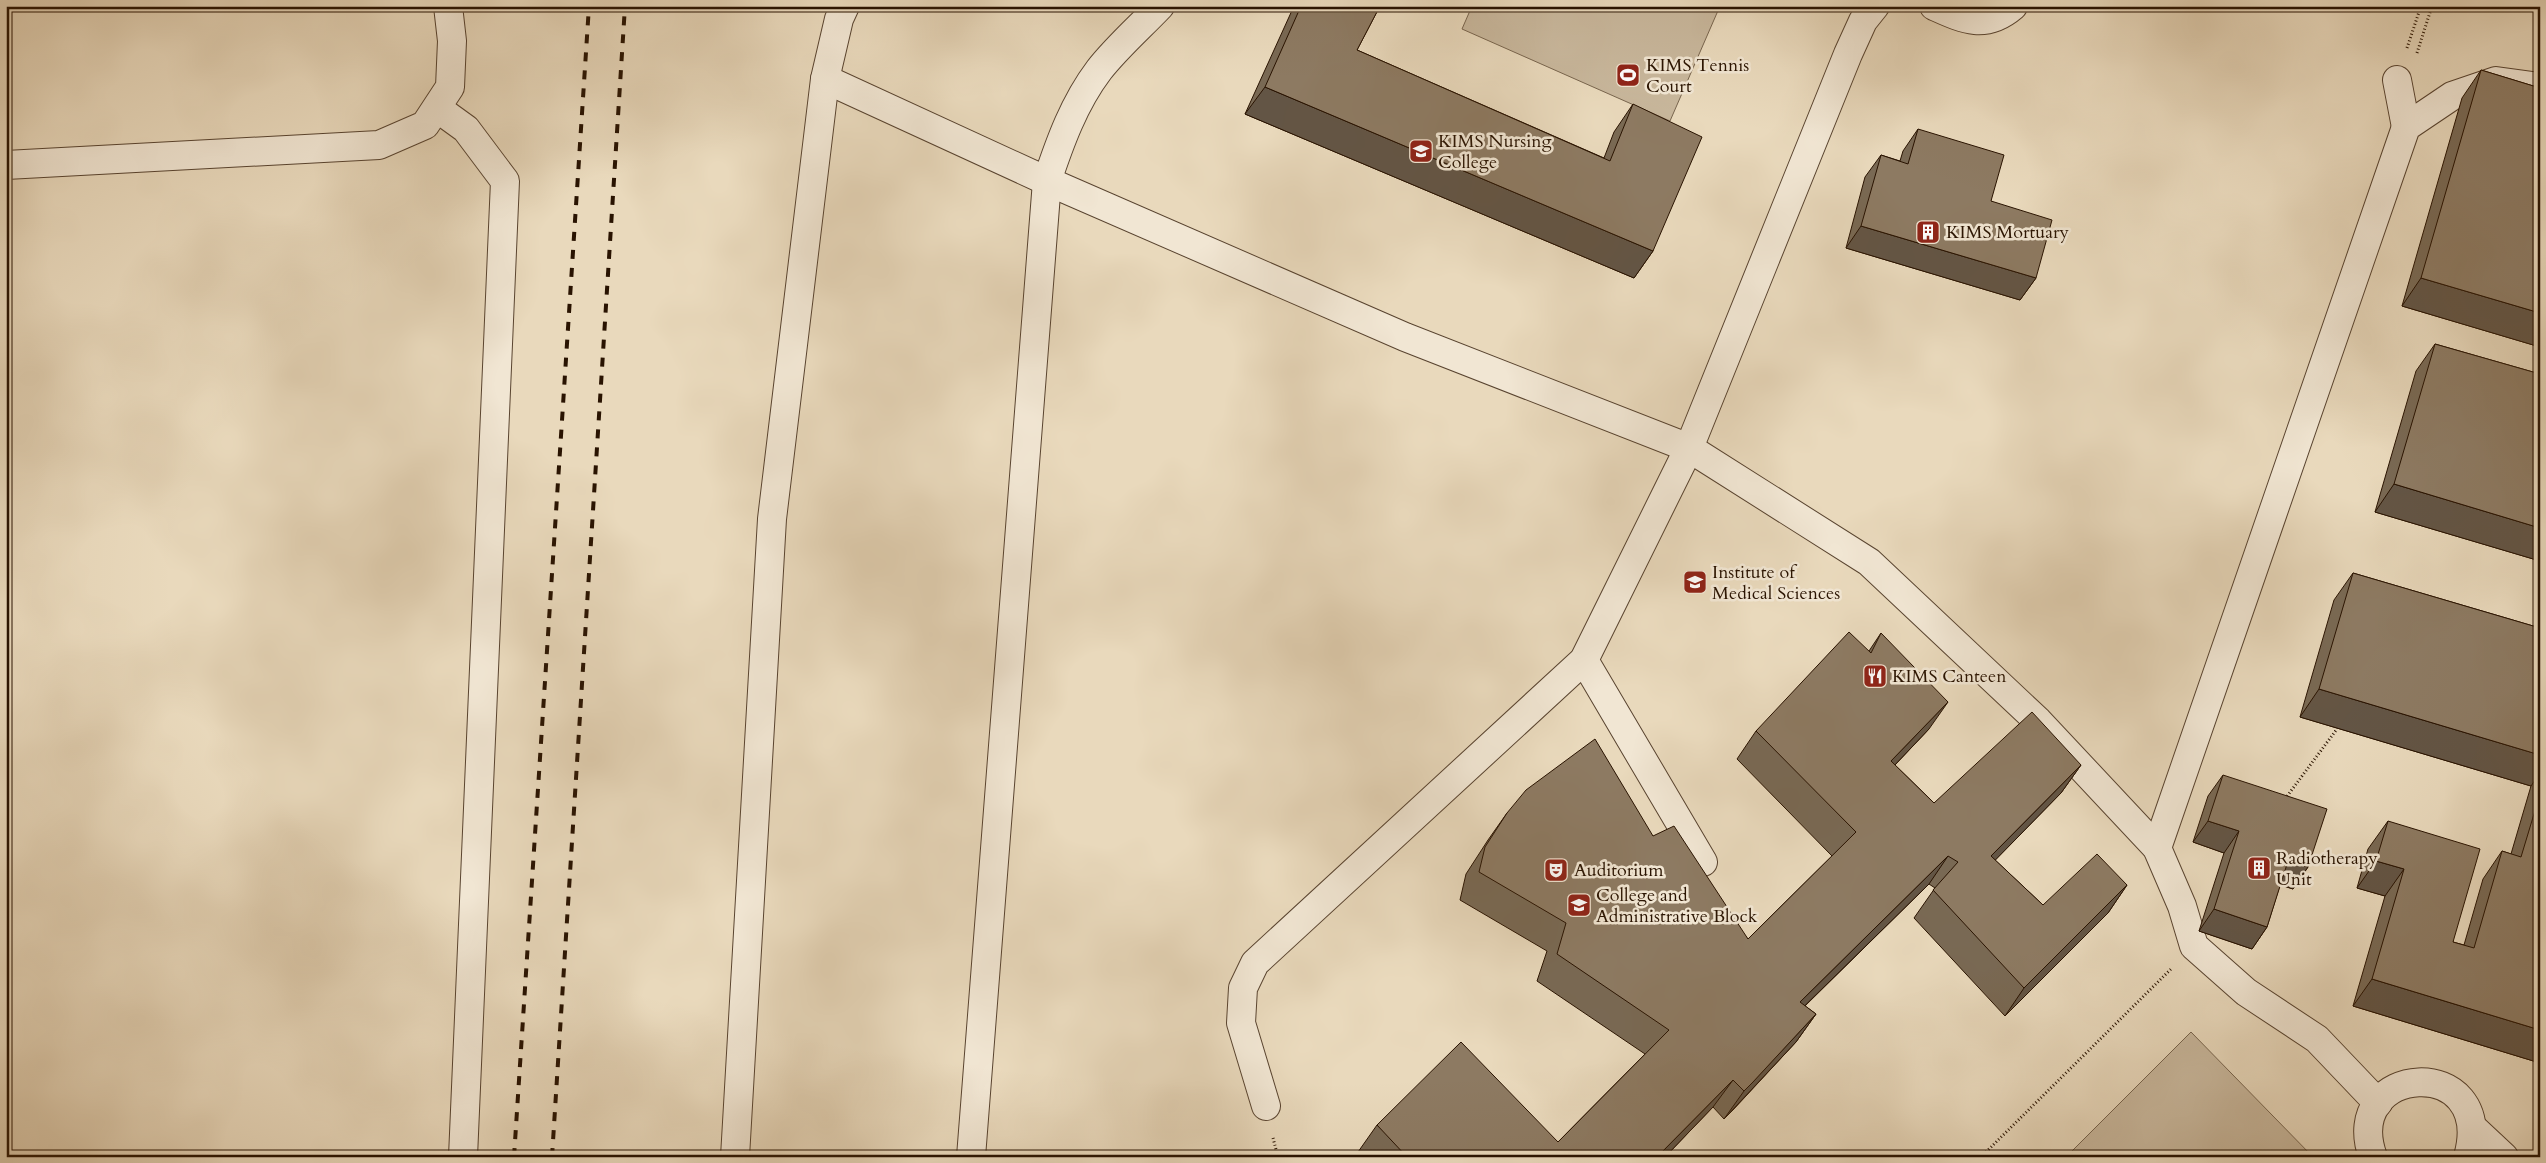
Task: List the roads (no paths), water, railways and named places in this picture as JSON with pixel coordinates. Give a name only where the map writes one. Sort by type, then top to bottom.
[{"type":"street","points":[[6,165],[379,146],[425,125],[450,87],[452,41],[448,6]]},
{"type":"street","points":[[735,1157],[772,519],[825,79],[839,19],[845,6]]},
{"type":"street","points":[[971,1157],[1047,180],[1060,141],[1099,70],[1160,6]]},
{"type":"street","points":[[1266,1106],[1241,1023],[1243,988],[1255,963],[1584,660],[1689,448],[1848,54],[1863,22],[1874,6]]},
{"type":"street","points":[[1934,6],[1965,20],[1984,20],[2002,15],[2013,6]]},
{"type":"street","points":[[825,79],[1047,180],[1405,337],[1689,448],[1868,562],[2038,721],[2157,848],[2182,906],[2194,946],[2246,992],[2317,1039],[2378,1103]]},
{"type":"street","points":[[2157,848],[2406,128],[2397,80]]},
{"type":"street","points":[[2406,128],[2452,96],[2496,81],[2540,87]]},
{"type":"street","points":[[437,108],[466,129],[505,181],[463,1157]]},
{"type":"street","points":[[1584,660],[1703,862]]},
{"type":"street","points":[[2373,1157],[2368,1138],[2370,1120],[2378,1103],[2394,1088],[2412,1082],[2425,1081],[2443,1086],[2458,1097],[2468,1111],[2473,1128],[2473,1140],[2468,1157]]},
{"type":"street","points":[[2473,1128],[2504,1157]]},
{"type":"railway","points":[[514,1157],[589,6]]},
{"type":"railway","points":[[552,1157],[625,6]]},
{"type":"place","name":"KIMS Tennis Court","points":[[1628,75]]},
{"type":"place","name":"KIMS Nursing College","points":[[1421,151]]},
{"type":"place","name":"KIMS Mortuary","points":[[1928,232]]},
{"type":"place","name":"Institute of Medical Sciences","points":[[1695,582]]},
{"type":"place","name":"KIMS Canteen","points":[[1875,676]]},
{"type":"place","name":"Radiotherapy Unit","points":[[2259,868]]},
{"type":"place","name":"Auditorium","points":[[1556,870]]},
{"type":"place","name":"College and Administrative Block","points":[[1579,905]]}]
